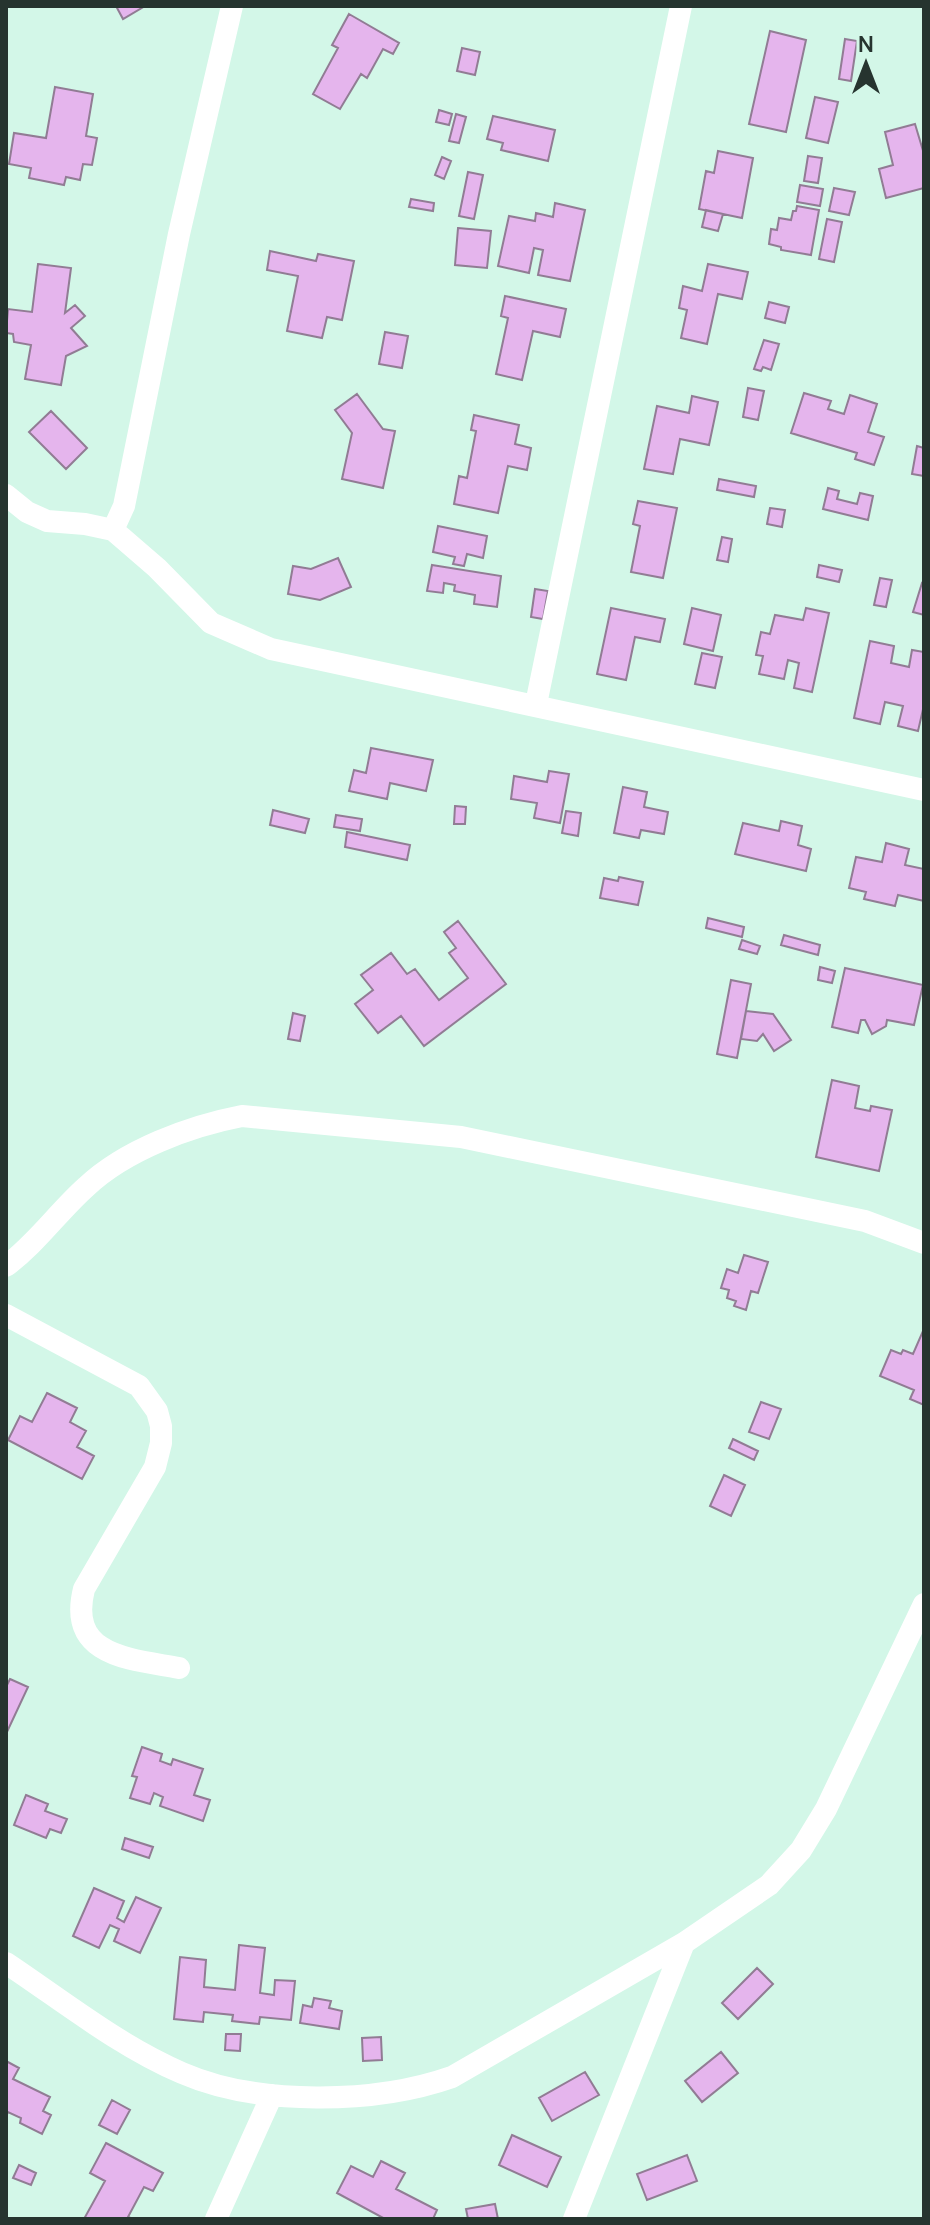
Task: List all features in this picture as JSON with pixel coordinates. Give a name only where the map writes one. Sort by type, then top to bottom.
[{"type":"street","points":[[113,530],[124,506],[179,234],[232,6]]},
{"type":"street","points":[[536,704],[681,6]]},
{"type":"street","points":[[6,495],[27,512],[47,521],[113,530],[157,568],[211,623],[271,649],[924,790]]},
{"type":"street","points":[[6,1266],[87,1186],[113,1167],[167,1139],[209,1122],[242,1116],[461,1137],[865,1221],[924,1243]]},
{"type":"street","points":[[6,1315],[139,1386],[157,1411],[161,1443],[155,1467],[84,1589],[80,1608],[83,1624],[96,1645],[111,1654],[179,1668]]},
{"type":"street","points":[[6,1963],[155,2060],[185,2075],[224,2086],[272,2095],[358,2096],[426,2087],[452,2077],[684,1943],[769,1885],[788,1866],[808,1842],[826,1809],[924,1604]]},
{"type":"street","points":[[574,2219],[684,1943]]},
{"type":"street","points":[[216,2219],[272,2095]]},
{"type":"building","points":[[116,6],[145,6],[123,19]]},
{"type":"building","points":[[349,14],[399,43],[393,54],[383,49],[367,78],[361,74],[340,109],[313,94],[338,48],[332,45]]},
{"type":"building","points":[[770,31],[806,40],[786,132],[749,124]]},
{"type":"building","points":[[845,39],[857,41],[851,81],[839,79]]},
{"type":"building","points":[[462,48],[480,52],[475,75],[457,71]]},
{"type":"building","points":[[55,87],[93,94],[86,136],[97,138],[92,165],[83,164],[80,180],[66,177],[64,185],[29,178],[31,168],[9,164],[14,133],[46,138]]},
{"type":"building","points":[[815,97],[838,102],[828,143],[806,138]]},
{"type":"building","points":[[439,110],[452,114],[449,125],[436,122]]},
{"type":"building","points":[[456,114],[466,117],[459,143],[449,141]]},
{"type":"building","points":[[493,116],[555,130],[548,161],[501,150],[503,143],[487,139]]},
{"type":"building","points":[[915,124],[924,154],[924,188],[886,198],[879,169],[893,165],[885,132]]},
{"type":"building","points":[[718,151],[753,158],[742,218],[699,209],[706,171],[714,173]]},
{"type":"building","points":[[808,156],[822,158],[818,183],[804,181]]},
{"type":"building","points":[[442,157],[451,161],[444,179],[435,175]]},
{"type":"building","points":[[468,172],[483,175],[474,219],[459,216]]},
{"type":"building","points":[[800,185],[823,189],[820,206],[797,202]]},
{"type":"building","points":[[834,188],[855,192],[849,215],[829,211]]},
{"type":"building","points":[[411,199],[434,203],[433,211],[409,207]]},
{"type":"building","points":[[555,203],[585,210],[570,281],[538,275],[543,250],[534,248],[529,273],[498,266],[509,216],[535,221],[536,213],[553,217]]},
{"type":"building","points":[[797,206],[819,210],[811,255],[781,250],[781,247],[769,244],[771,229],[777,230],[779,218],[791,220]]},
{"type":"building","points":[[706,210],[723,214],[718,231],[702,227]]},
{"type":"building","points":[[827,219],[842,222],[834,262],[819,259]]},
{"type":"building","points":[[458,228],[491,231],[487,268],[455,265]]},
{"type":"building","points":[[270,251],[316,261],[318,254],[354,261],[342,320],[327,317],[322,338],[287,331],[298,276],[267,270]]},
{"type":"building","points":[[38,264],[71,268],[65,313],[75,305],[85,316],[71,328],[87,346],[66,356],[61,385],[25,379],[31,345],[14,342],[13,334],[6,333],[8,309],[32,312]]},
{"type":"building","points":[[708,264],[748,272],[742,299],[718,294],[707,344],[681,338],[687,310],[679,308],[683,286],[702,291]]},
{"type":"building","points":[[505,296],[566,309],[560,337],[533,331],[522,380],[496,374],[508,318],[501,316]]},
{"type":"building","points":[[769,302],[789,307],[785,323],[765,318]]},
{"type":"building","points":[[385,332],[408,336],[402,368],[379,364]]},
{"type":"building","points":[[764,340],[779,344],[771,370],[763,367],[761,371],[754,369]]},
{"type":"building","points":[[748,388],[764,391],[758,420],[743,417]]},
{"type":"building","points":[[804,393],[831,401],[828,409],[844,414],[850,395],[877,404],[868,432],[884,437],[874,465],[855,459],[857,453],[791,433]]},
{"type":"building","points":[[357,394],[383,429],[395,431],[383,488],[342,479],[352,433],[335,410]]},
{"type":"building","points":[[692,396],[718,402],[709,445],[680,439],[673,474],[644,469],[657,406],[689,413]]},
{"type":"building","points":[[51,411],[87,448],[66,469],[29,432]]},
{"type":"building","points":[[474,415],[519,425],[515,444],[531,448],[527,470],[508,466],[498,513],[454,504],[459,476],[467,478],[476,431],[471,430]]},
{"type":"building","points":[[917,446],[924,448],[924,476],[912,474]]},
{"type":"building","points":[[719,479],[756,486],[754,497],[717,490]]},
{"type":"building","points":[[828,488],[839,491],[837,499],[857,504],[860,493],[873,496],[868,520],[823,509]]},
{"type":"building","points":[[638,501],[677,508],[663,578],[631,572],[640,526],[633,524]]},
{"type":"building","points":[[770,508],[785,510],[782,527],[767,524]]},
{"type":"building","points":[[438,526],[487,536],[483,558],[467,554],[464,566],[453,564],[455,557],[433,552]]},
{"type":"building","points":[[722,537],[732,539],[728,562],[717,560]]},
{"type":"building","points":[[338,558],[351,587],[320,600],[288,594],[293,566],[311,569]]},
{"type":"building","points":[[432,565],[501,576],[497,607],[474,604],[475,595],[454,591],[455,585],[444,583],[443,593],[427,591]]},
{"type":"building","points":[[819,565],[842,570],[839,582],[817,577]]},
{"type":"building","points":[[880,578],[892,580],[886,607],[874,605]]},
{"type":"building","points":[[924,584],[924,615],[913,612]]},
{"type":"building","points":[[535,589],[548,591],[543,619],[531,617]]},
{"type":"building","points":[[611,608],[665,619],[660,642],[635,637],[626,680],[597,674]]},
{"type":"building","points":[[692,608],[721,615],[713,651],[684,644]]},
{"type":"building","points":[[806,608],[829,613],[812,692],[794,688],[799,663],[788,660],[784,679],[759,674],[763,656],[756,655],[761,632],[770,634],[775,615],[803,620]]},
{"type":"building","points":[[870,641],[894,646],[891,663],[909,667],[912,650],[924,652],[924,705],[918,731],[898,726],[903,706],[885,702],[880,724],[854,718]]},
{"type":"building","points":[[702,653],[722,657],[715,688],[695,684]]},
{"type":"building","points":[[371,748],[433,760],[426,791],[390,783],[387,799],[349,791],[354,770],[366,773]]},
{"type":"building","points":[[549,771],[569,774],[560,823],[534,818],[537,803],[511,799],[514,776],[547,782]]},
{"type":"building","points":[[623,787],[647,792],[644,807],[668,812],[664,834],[641,830],[639,838],[614,833]]},
{"type":"building","points":[[455,806],[466,807],[465,824],[454,824]]},
{"type":"building","points":[[273,810],[309,819],[305,833],[270,825]]},
{"type":"building","points":[[566,811],[581,813],[578,836],[562,833]]},
{"type":"building","points":[[336,815],[362,819],[360,831],[334,827]]},
{"type":"building","points":[[781,821],[802,826],[798,845],[811,849],[806,871],[735,854],[743,823],[779,831]]},
{"type":"building","points":[[347,832],[410,845],[407,860],[345,847]]},
{"type":"building","points":[[886,843],[909,849],[905,865],[924,869],[924,901],[898,895],[895,906],[864,899],[866,892],[849,888],[856,857],[882,862]]},
{"type":"building","points":[[619,877],[643,882],[638,905],[600,898],[604,878],[618,881]]},
{"type":"building","points":[[708,918],[744,927],[742,937],[706,928]]},
{"type":"building","points":[[458,921],[506,984],[424,1046],[401,1016],[378,1033],[355,1004],[373,990],[361,975],[391,953],[407,974],[415,969],[439,1000],[468,978],[449,953],[456,948],[444,932]]},
{"type":"building","points":[[784,935],[820,945],[818,955],[781,945]]},
{"type":"building","points":[[742,940],[760,946],[757,954],[739,949]]},
{"type":"building","points":[[820,967],[835,971],[832,983],[818,980]]},
{"type":"building","points":[[845,968],[923,985],[914,1025],[887,1020],[886,1026],[872,1034],[865,1020],[861,1020],[858,1033],[832,1027]]},
{"type":"building","points":[[731,980],[751,984],[737,1058],[717,1054]]},
{"type":"building","points":[[746,1011],[773,1014],[791,1040],[774,1051],[763,1034],[757,1041],[741,1039]]},
{"type":"building","points":[[293,1013],[305,1016],[300,1041],[288,1039]]},
{"type":"building","points":[[832,1080],[859,1086],[855,1108],[870,1111],[871,1106],[892,1110],[879,1171],[816,1157]]},
{"type":"building","points":[[744,1255],[768,1262],[758,1293],[751,1291],[746,1310],[734,1306],[736,1301],[727,1298],[729,1290],[721,1288],[727,1269],[738,1273]]},
{"type":"building","points":[[923,1331],[924,1405],[910,1399],[914,1390],[880,1376],[891,1350],[913,1354]]},
{"type":"building","points":[[47,1393],[77,1408],[70,1422],[86,1431],[77,1447],[94,1456],[82,1479],[8,1440],[20,1416],[32,1422]]},
{"type":"building","points":[[761,1402],[781,1409],[769,1439],[749,1432]]},
{"type":"building","points":[[733,1439],[758,1451],[754,1460],[729,1448]]},
{"type":"building","points":[[724,1475],[745,1485],[731,1516],[710,1506]]},
{"type":"building","points":[[10,1679],[28,1687],[6,1734],[6,1687]]},
{"type":"building","points":[[142,1747],[162,1754],[160,1761],[171,1765],[173,1759],[203,1769],[194,1795],[210,1800],[203,1821],[160,1806],[163,1797],[154,1793],[150,1804],[130,1798],[137,1777],[132,1776]]},
{"type":"building","points":[[26,1795],[48,1804],[45,1811],[67,1819],[61,1833],[50,1829],[46,1838],[14,1825]]},
{"type":"building","points":[[125,1838],[153,1847],[149,1858],[122,1849]]},
{"type":"building","points":[[94,1888],[124,1901],[117,1918],[124,1922],[136,1897],[161,1908],[140,1953],[114,1941],[119,1929],[110,1925],[99,1948],[73,1936]]},
{"type":"building","points":[[239,1945],[265,1948],[260,1993],[274,1995],[275,1980],[295,1981],[291,2020],[260,2017],[259,2024],[232,2021],[233,2015],[204,2012],[203,2022],[174,2019],[180,1957],[206,1960],[204,1987],[235,1990]]},
{"type":"building","points":[[757,1968],[773,1984],[738,2019],[722,2003]]},
{"type":"building","points":[[314,1998],[331,2001],[329,2008],[342,2011],[339,2029],[300,2023],[303,2005],[312,2007]]},
{"type":"building","points":[[226,2034],[241,2034],[240,2051],[225,2050]]},
{"type":"building","points":[[381,2037],[382,2060],[363,2061],[362,2038]]},
{"type":"building","points":[[721,2052],[738,2073],[702,2102],[685,2081]]},
{"type":"building","points":[[6,2061],[19,2068],[13,2079],[50,2097],[43,2111],[51,2115],[42,2134],[20,2123],[21,2118],[8,2112],[6,2117]]},
{"type":"building","points":[[585,2072],[599,2095],[552,2121],[539,2098]]},
{"type":"building","points":[[112,2100],[130,2110],[117,2134],[99,2125]]},
{"type":"building","points":[[512,2135],[561,2157],[547,2187],[499,2165]]},
{"type":"building","points":[[106,2143],[163,2173],[153,2191],[144,2187],[128,2217],[133,2219],[84,2219],[105,2181],[90,2173]]},
{"type":"building","points":[[687,2155],[697,2181],[647,2200],[637,2174]]},
{"type":"building","points":[[381,2161],[405,2173],[396,2189],[437,2210],[433,2219],[385,2219],[337,2193],[351,2166],[373,2177]]},
{"type":"building","points":[[19,2165],[36,2173],[31,2185],[13,2178]]},
{"type":"building","points":[[495,2204],[498,2219],[468,2219],[466,2209]]}]
